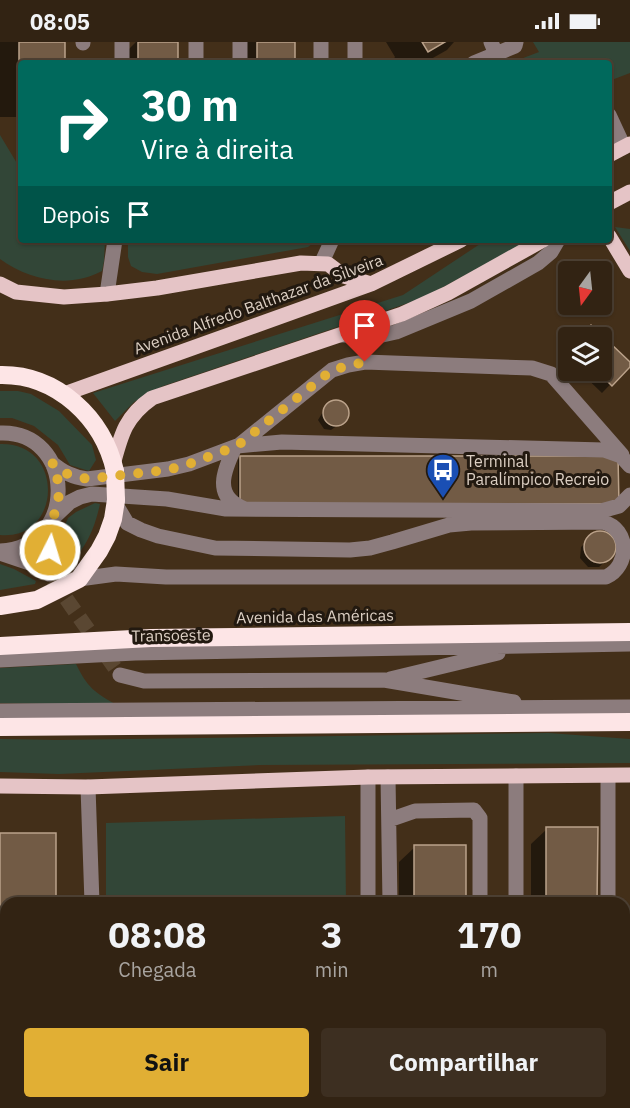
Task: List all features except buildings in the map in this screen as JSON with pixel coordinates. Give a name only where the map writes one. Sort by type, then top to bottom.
[{"type":"highway","points":[[0,606],[37,600],[80,579],[107,536],[116,501],[114,468],[108,448],[95,425],[78,405],[64,394],[37,381],[2,373]]},
{"type":"highway","name":"Avenida das Américas","points":[[0,646],[152,638],[630,632]]},
{"type":"highway","points":[[0,727],[630,722]]},
{"type":"main road","points":[[612,153],[627,145]]},
{"type":"main road","points":[[612,201],[630,192]]},
{"type":"main road","points":[[612,241],[630,271]]},
{"type":"main road","name":"Avenida Alfredo Balthazar da Silveira","points":[[64,394],[371,284],[455,243]]},
{"type":"main road","points":[[114,468],[121,435],[128,420],[139,407],[152,398],[402,314],[448,293],[538,243]]},
{"type":"main road","points":[[0,284],[16,292],[64,297],[156,288],[301,263],[322,262],[344,276],[371,284]]},
{"type":"main road","points":[[0,786],[88,787],[369,777],[630,775]]},
{"type":"street","points":[[122,42],[122,60]]},
{"type":"street","points":[[196,42],[196,60]]},
{"type":"street","points":[[240,42],[240,60]]},
{"type":"street","points":[[321,42],[321,60]]},
{"type":"street","points":[[355,42],[355,60]]},
{"type":"street","points":[[478,60],[493,48],[515,46],[516,42]]},
{"type":"street","points":[[612,120],[627,145]]},
{"type":"street","points":[[107,294],[115,243]]},
{"type":"street","points":[[322,262],[331,243]]},
{"type":"street","points":[[339,335],[378,336],[396,332],[471,301],[538,263],[551,252],[556,243]]},
{"type":"street","points":[[249,510],[231,501],[223,486],[223,474],[236,447],[332,370],[365,362],[532,368],[551,374],[628,463]]},
{"type":"street","points":[[0,433],[19,436],[32,442],[64,473],[87,479],[168,470],[236,447],[282,442],[604,450],[616,453],[628,463]]},
{"type":"street","points":[[0,552],[23,547],[46,530],[58,504],[57,476],[52,463]]},
{"type":"street","points":[[0,552],[48,572],[53,518],[70,502],[92,495],[166,499],[226,510],[602,511],[619,506],[630,495]]},
{"type":"street","points":[[80,579],[116,574],[166,577],[606,577],[621,569],[629,554],[629,546],[622,532],[617,527],[603,522],[471,522],[449,525],[381,545],[350,550],[215,548],[158,536],[141,530],[127,522],[116,501]]},
{"type":"street","name":"Transoeste","points":[[0,660],[135,653],[630,644]]},
{"type":"street","points":[[384,680],[527,645]]},
{"type":"street","points":[[120,675],[144,681],[384,680],[556,709]]},
{"type":"street","points":[[0,711],[630,708]]},
{"type":"street","points":[[516,776],[516,897]]},
{"type":"street","points":[[608,776],[608,897]]},
{"type":"street","points":[[368,897],[369,777]]},
{"type":"street","points":[[388,777],[390,897]]},
{"type":"street","points":[[88,787],[92,897]]},
{"type":"street","points":[[389,820],[415,811],[474,810],[478,813],[480,818],[480,897]]},
{"type":"green space","points":[[533,42],[630,42],[630,73],[612,80],[612,60],[518,60],[539,52]]},
{"type":"green space","points":[[0,135],[18,165],[18,243],[105,243],[102,271],[76,280],[63,281],[36,277],[0,259]]},
{"type":"green space","points":[[615,227],[630,229],[630,251]]},
{"type":"green space","points":[[128,243],[313,243],[308,247],[157,274],[142,272],[131,266],[128,257]]},
{"type":"green space","points":[[481,243],[524,243],[423,298],[163,386],[134,402],[115,421],[93,393],[403,295]]},
{"type":"green space","points":[[0,391],[31,394],[59,411],[92,445],[96,460],[89,471],[70,465],[58,445],[34,426],[12,418],[0,418]]},
{"type":"green space","points":[[0,444],[21,448],[37,458],[45,473],[48,491],[45,508],[35,523],[21,533],[0,535]]},
{"type":"green space","points":[[95,503],[100,504],[93,529],[86,543],[70,563],[63,530],[68,518]]},
{"type":"green space","points":[[0,564],[36,581],[35,584],[0,590]]},
{"type":"green space","points":[[76,664],[92,689],[117,705],[0,703],[0,668]]},
{"type":"green space","points":[[549,733],[630,739],[630,763],[260,765],[59,774],[0,772],[0,739]]},
{"type":"green space","points":[[345,816],[346,897],[106,897],[106,823]]},
{"type":"tunnel","points":[[53,580],[120,675]]},
{"type":"place","name":"Terminal Paralímpico Recreio","points":[[443,499]]},
{"type":"route","points":[[50,550],[59,490],[52,463],[64,473],[87,479],[168,470],[189,464],[237,446],[332,370],[365,362]]}]
